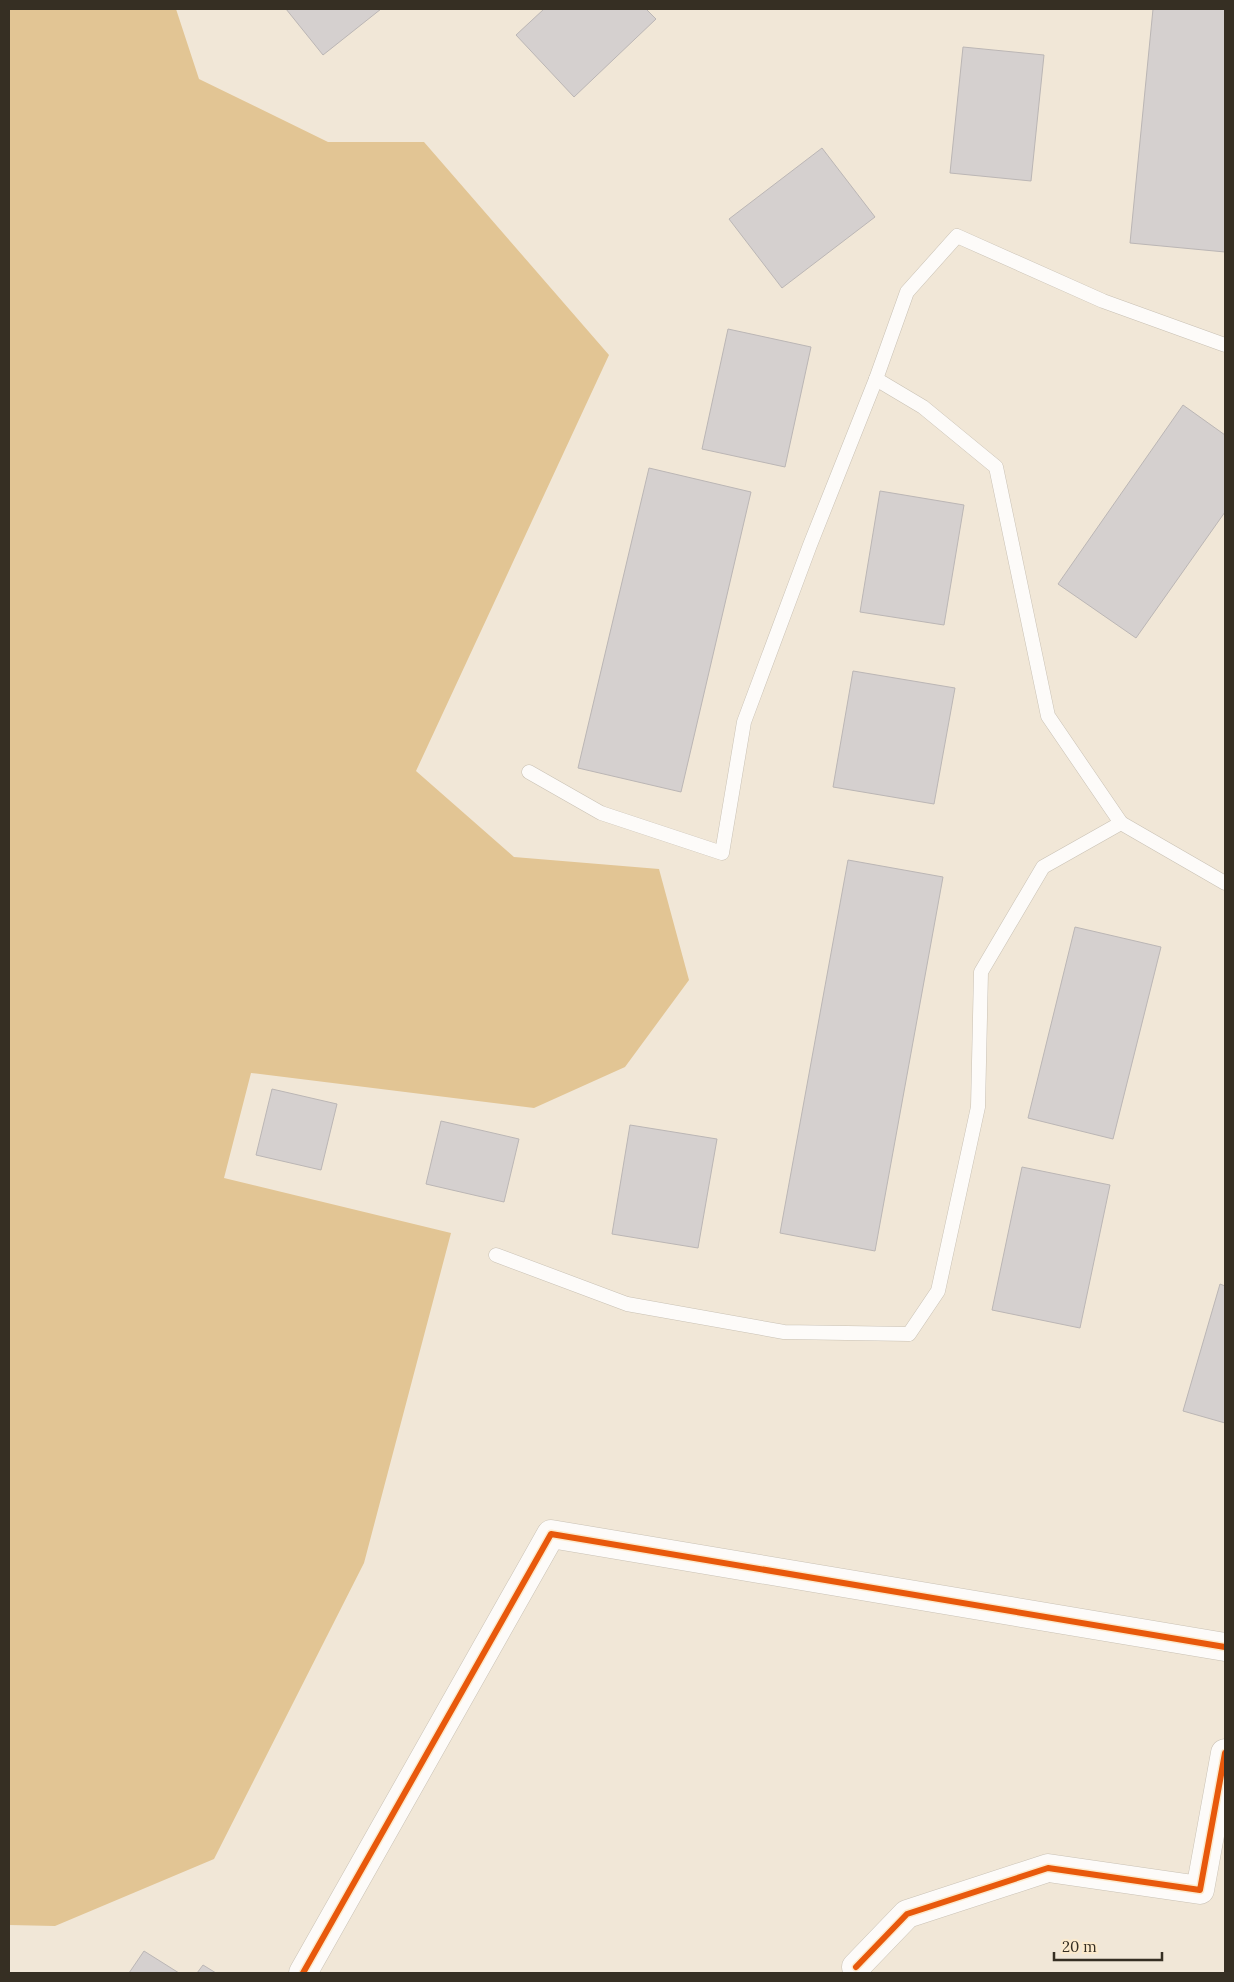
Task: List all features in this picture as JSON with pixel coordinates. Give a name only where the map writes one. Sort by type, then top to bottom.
[{"type":"street","points":[[303,1973],[551,1534],[1225,1647]]},
{"type":"street","points":[[858,1971],[907,1914],[1048,1868],[1200,1890],[1225,1753]]},
{"type":"lane","points":[[529,772],[602,813],[722,853],[744,722],[810,545],[876,379],[907,292],[957,236],[1104,301],[1225,345]]},
{"type":"lane","points":[[876,379],[923,406],[996,467],[1048,716],[1122,823],[1225,883]]},
{"type":"lane","points":[[496,1256],[627,1304],[784,1332],[909,1334],[938,1291],[978,1107],[981,972],[1043,867],[1122,823]]},
{"type":"shaded area","points":[[9,9],[176,9],[199,79],[328,142],[424,142],[609,355],[416,771],[514,857],[659,869],[689,980],[625,1067],[534,1108],[251,1073],[224,1178],[451,1233],[364,1563],[214,1859],[55,1926],[9,1925]]},
{"type":"building","points":[[286,9],[381,9],[323,55]]},
{"type":"building","points":[[544,9],[646,9],[656,19],[574,97],[516,35]]},
{"type":"building","points":[[1153,9],[1225,9],[1225,252],[1130,243]]},
{"type":"building","points":[[963,47],[1044,55],[1031,181],[950,173]]},
{"type":"building","points":[[822,148],[875,217],[782,288],[729,219]]},
{"type":"building","points":[[728,329],[811,347],[785,467],[702,449]]},
{"type":"building","points":[[1183,405],[1225,435],[1225,512],[1136,638],[1058,584]]},
{"type":"building","points":[[649,468],[751,492],[681,792],[578,768]]},
{"type":"building","points":[[880,491],[964,505],[944,625],[860,612]]},
{"type":"building","points":[[853,671],[955,688],[934,804],[833,787]]},
{"type":"building","points":[[848,860],[943,877],[875,1251],[780,1233]]},
{"type":"building","points":[[1075,927],[1161,947],[1113,1139],[1028,1118]]},
{"type":"building","points":[[272,1089],[337,1104],[321,1170],[256,1155]]},
{"type":"building","points":[[441,1121],[519,1139],[504,1202],[426,1184]]},
{"type":"building","points":[[630,1125],[717,1139],[698,1248],[612,1234]]},
{"type":"building","points":[[1022,1167],[1110,1185],[1080,1328],[992,1310]]},
{"type":"building","points":[[1220,1284],[1225,1286],[1225,1423],[1183,1411]]},
{"type":"building","points":[[144,1951],[179,1973],[129,1973]]},
{"type":"building","points":[[203,1965],[216,1973],[197,1973]]},
{"type":"cycle path","points":[[303,1973],[551,1534],[1225,1647]]},
{"type":"cycle path","points":[[856,1967],[907,1914],[1048,1868],[1200,1890],[1225,1753]]}]
